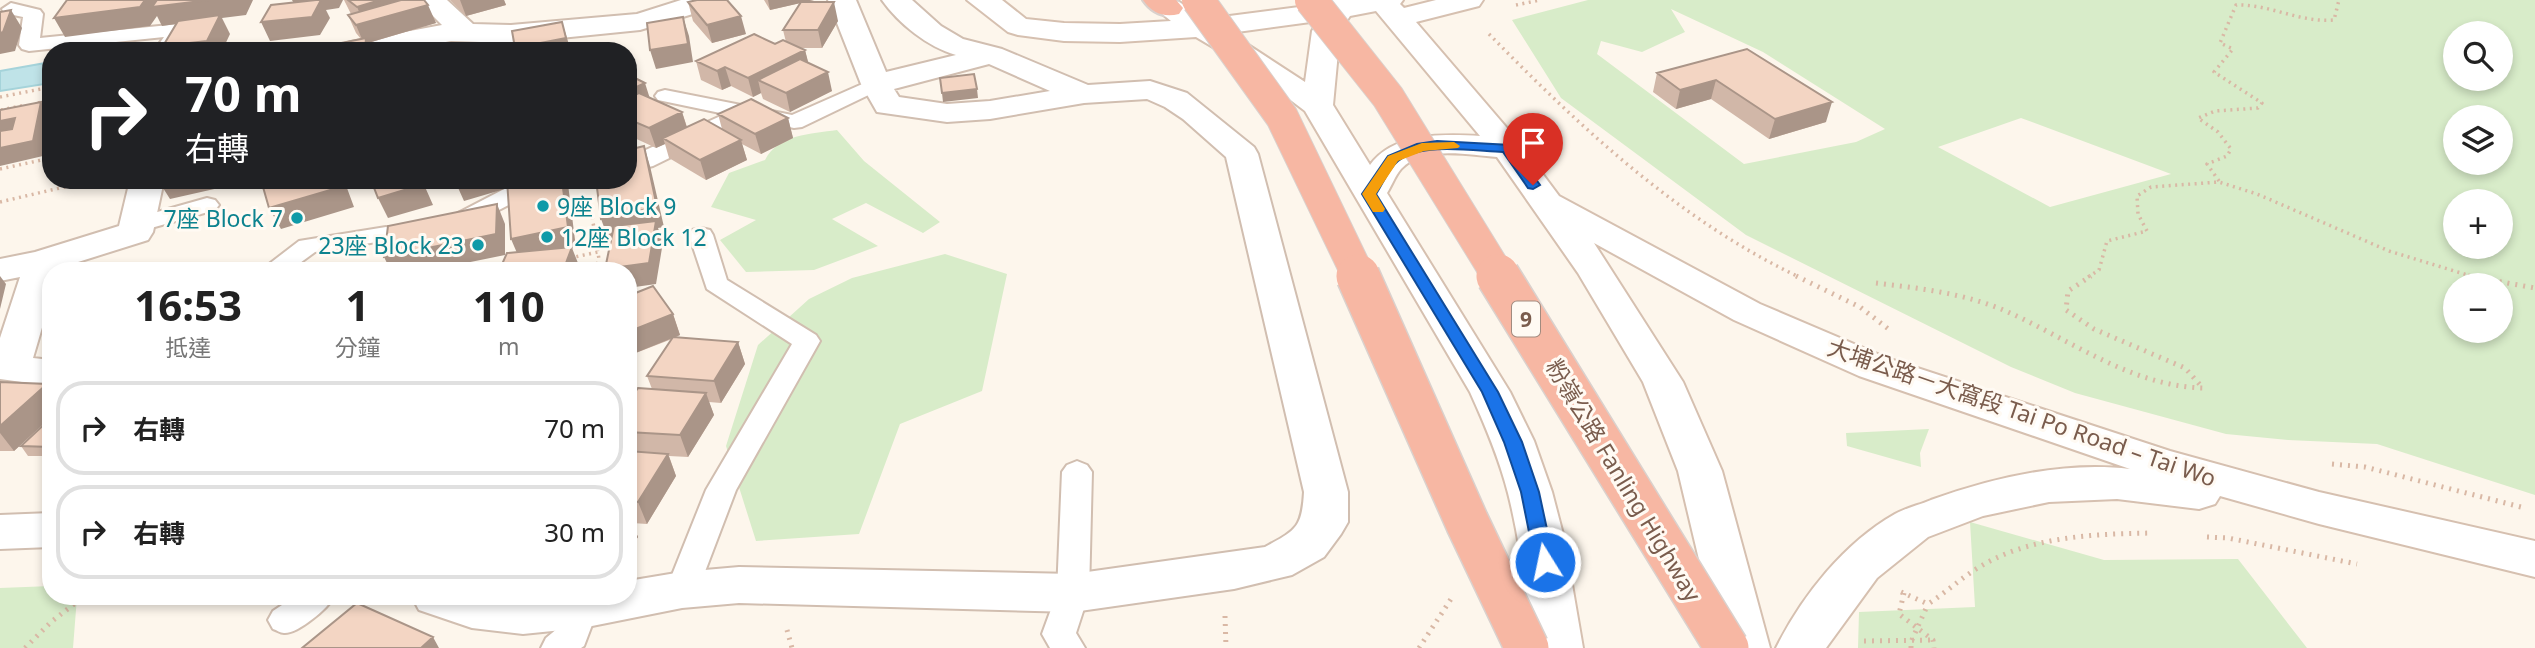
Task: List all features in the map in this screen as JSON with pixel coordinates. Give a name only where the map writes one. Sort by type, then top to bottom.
[{"type":"highway","name":"粉嶺公路 Fanling Highway","points":[[1332,3],[1727,648]]},
{"type":"highway","points":[[1181,9],[1282,117],[1346,248],[1467,522],[1527,648]]},
{"type":"main road","points":[[431,0],[459,25],[451,32]]},
{"type":"main road","points":[[398,42],[451,32],[511,34],[640,22],[709,0]]},
{"type":"main road","points":[[637,599],[682,590],[739,585],[1073,593],[1234,571],[1276,562],[1308,545],[1325,522],[1326,492],[1242,154],[1194,112],[1176,100],[1150,90],[1084,94],[990,110],[947,113],[888,105],[876,84],[842,0]]},
{"type":"main road","points":[[896,0],[931,32],[954,45],[992,55],[1084,94]]},
{"type":"main road","points":[[992,55],[1000,12],[1064,32],[1120,33],[1181,9],[1225,0]]},
{"type":"main road","points":[[1181,9],[1332,3],[1388,5],[1469,0]]},
{"type":"main road","points":[[1317,105],[1332,3]]},
{"type":"main road","points":[[1388,5],[1507,148],[1596,272],[1663,382],[1700,471],[1745,648]]},
{"type":"main road","points":[[1181,9],[1317,105],[1490,392],[1513,442],[1542,538],[1558,648]]},
{"type":"main road","points":[[876,84],[992,55]]},
{"type":"main road","points":[[1369,194],[1393,159],[1422,147],[1446,145],[1507,148]]},
{"type":"main road","points":[[0,271],[43,261],[135,232],[145,189]]},
{"type":"main road","name":"大埔公路－大窩段 Tai Po Road – Tai Wo","points":[[1546,203],[1747,312],[1873,366],[2160,463],[2319,508],[2535,559]]},
{"type":"main road","points":[[42,264],[10,369],[42,372]]},
{"type":"main road","name":"大埔公路－大窩段 Tai Po Road – Tai Wo","points":[[1801,648],[1809,631],[1860,565],[1912,525],[1976,501],[2049,486],[2117,483],[2319,508]]},
{"type":"main road","points":[[0,532],[42,530]]},
{"type":"main road","points":[[458,605],[472,610],[523,615],[603,605]]},
{"type":"lane","points":[[13,7],[33,14],[29,45],[42,44]]},
{"type":"lane","points":[[59,42],[179,30],[170,42]]},
{"type":"lane","points":[[665,96],[794,122],[876,84]]},
{"type":"lane","points":[[637,163],[749,111]]},
{"type":"lane","points":[[466,218],[513,189]]},
{"type":"lane","points":[[137,225],[207,205]]},
{"type":"lane","points":[[286,262],[308,246],[386,234]]},
{"type":"lane","points":[[682,590],[721,490],[807,341],[716,284],[701,235]]},
{"type":"lane","points":[[1068,648],[1059,634],[1073,593],[1077,472]]},
{"type":"lane","points":[[285,620],[307,605]]},
{"type":"lane","points":[[558,648],[572,636],[582,609]]},
{"type":"path","points":[[1516,5],[1540,0]]},
{"type":"path","points":[[2219,182],[2207,164],[2227,156],[2231,149],[2218,132],[2198,118],[2215,111],[2258,108],[2262,103],[2214,72],[2233,49],[2220,43],[2236,5],[2254,2],[2319,23],[2334,20],[2339,0]]},
{"type":"path","points":[[1489,34],[1577,122],[1612,153],[1686,209],[1784,270],[1876,316],[1892,332]]},
{"type":"path","points":[[42,89],[0,97],[0,106],[1,110],[42,102]]},
{"type":"path","points":[[0,169],[42,160]]},
{"type":"path","points":[[1877,283],[1937,290],[2000,309],[2086,353],[2173,387],[2203,388],[2185,368],[2094,329],[2066,310],[2068,291],[2099,270],[2107,241],[2147,231],[2137,214],[2137,196],[2151,187],[2219,182],[2257,194],[2389,251],[2482,280],[2535,288]]},
{"type":"path","points":[[0,202],[56,189]]},
{"type":"path","points":[[588,193],[598,251],[597,262]]},
{"type":"path","points":[[596,245],[620,240]]},
{"type":"path","points":[[558,260],[598,251]]},
{"type":"path","points":[[2335,465],[2365,467],[2524,508]]},
{"type":"path","points":[[1911,648],[1911,642],[1928,604],[1976,569],[2002,555],[2096,534],[2159,533]]},
{"type":"path","points":[[2200,536],[2228,538],[2372,567]]},
{"type":"path","points":[[1897,586],[1903,594],[1928,604]]},
{"type":"path","points":[[1911,586],[1903,594],[1899,614],[1933,640],[1934,648]]},
{"type":"path","points":[[25,648],[73,605]]},
{"type":"path","points":[[1856,641],[1933,640]]},
{"type":"green space","points":[[1588,0],[2535,0],[2535,495],[2377,444],[2226,434],[2075,393],[2011,367],[1746,235],[1561,98],[1512,20]],"holes":[[[1671,9],[1763,52],[1885,129],[1856,142],[1744,164],[1597,54],[1601,41],[1642,52],[1685,32]],[[2021,118],[2171,174],[2050,207],[1938,147]]]},
{"type":"green space","points":[[837,130],[864,161],[940,222],[923,233],[866,203],[832,219],[878,246],[814,270],[746,272],[720,240],[756,220],[711,207],[729,173],[765,160],[771,151],[787,140],[806,134]]},
{"type":"green space","points":[[945,254],[1007,274],[982,391],[900,424],[859,534],[756,541],[726,446],[758,345],[809,299],[852,278]]},
{"type":"green space","points":[[1929,429],[1920,453],[1921,467],[1847,446],[1846,433]]},
{"type":"green space","points":[[1970,522],[2104,560],[2238,559],[2307,648],[1858,648],[1859,612],[1975,607]]},
{"type":"green space","points":[[42,586],[42,605],[76,605],[73,648],[0,648],[0,588]]},
{"type":"water","points":[[42,64],[42,84],[0,91],[0,71]]},
{"type":"building","points":[[67,0],[145,0],[140,7],[54,18]]},
{"type":"building","points":[[157,0],[209,0],[152,7]]},
{"type":"building","points":[[321,0],[312,17],[261,22],[271,5]]},
{"type":"building","points":[[348,0],[380,0],[357,7]]},
{"type":"building","points":[[401,0],[424,0],[428,5],[356,25],[348,15]]},
{"type":"building","points":[[727,0],[741,16],[707,25],[688,2]]},
{"type":"building","points":[[801,2],[834,2],[818,30],[783,30]]},
{"type":"building","points":[[11,10],[3,32],[0,33],[0,12]]},
{"type":"building","points":[[220,15],[207,41],[165,42],[178,21]]},
{"type":"building","points":[[683,17],[688,44],[650,50],[647,23]]},
{"type":"building","points":[[562,22],[566,38],[546,42],[514,42],[512,31]]},
{"type":"building","points":[[754,34],[775,44],[783,40],[805,50],[748,78],[725,67],[717,71],[696,61]]},
{"type":"building","points":[[366,38],[366,42],[346,42]]},
{"type":"building","points":[[1747,49],[1832,102],[1775,119],[1716,80],[1680,90],[1657,73]]},
{"type":"building","points":[[800,59],[828,72],[786,93],[758,80]]},
{"type":"building","points":[[974,74],[977,89],[942,93],[940,78]]},
{"type":"building","points":[[637,79],[645,83],[637,87]]},
{"type":"building","points":[[637,94],[682,112],[649,128],[637,123]]},
{"type":"building","points":[[751,99],[788,118],[755,134],[718,114]]},
{"type":"building","points":[[41,102],[33,141],[0,148],[0,131],[12,129],[15,118],[0,121],[0,110]]},
{"type":"building","points":[[704,119],[741,140],[700,160],[663,138]]},
{"type":"building","points":[[644,146],[657,207],[601,219],[597,189],[637,189],[637,148]]},
{"type":"building","points":[[264,189],[334,189],[269,208]]},
{"type":"building","points":[[374,189],[408,189],[378,198]]},
{"type":"building","name":"9座 Block 9","points":[[508,189],[563,189],[568,227],[511,239]]},
{"type":"building","points":[[497,204],[496,234],[384,257],[388,226]]},
{"type":"building","points":[[656,221],[649,263],[606,262],[614,226]]},
{"type":"building","points":[[572,247],[566,262],[503,262],[507,253]]},
{"type":"building","points":[[653,286],[673,314],[637,328],[637,292]]},
{"type":"building","points":[[673,337],[738,342],[714,381],[647,376]]},
{"type":"building","points":[[0,382],[42,384],[42,388],[0,426]]},
{"type":"building","points":[[637,389],[706,393],[680,435],[637,433]]},
{"type":"building","points":[[42,426],[42,447],[21,446]]},
{"type":"building","points":[[637,452],[668,454],[638,502]]},
{"type":"building","points":[[355,605],[361,605],[433,637],[421,648],[302,648]]},
{"type":"slow traffic","points":[[1378,209],[1369,194],[1393,159],[1422,147],[1454,146]]},
{"type":"place","name":"9座 Block 9","points":[[543,206]]},
{"type":"place","name":"7座 Block 7","points":[[297,218]]},
{"type":"place","name":"12座 Block 12","points":[[547,237]]},
{"type":"place","name":"23座 Block 23","points":[[478,245]]},
{"type":"route","points":[[1533,185],[1507,148],[1437,145],[1422,147],[1393,159],[1369,194],[1490,392],[1513,442],[1530,492],[1545,562]]}]
